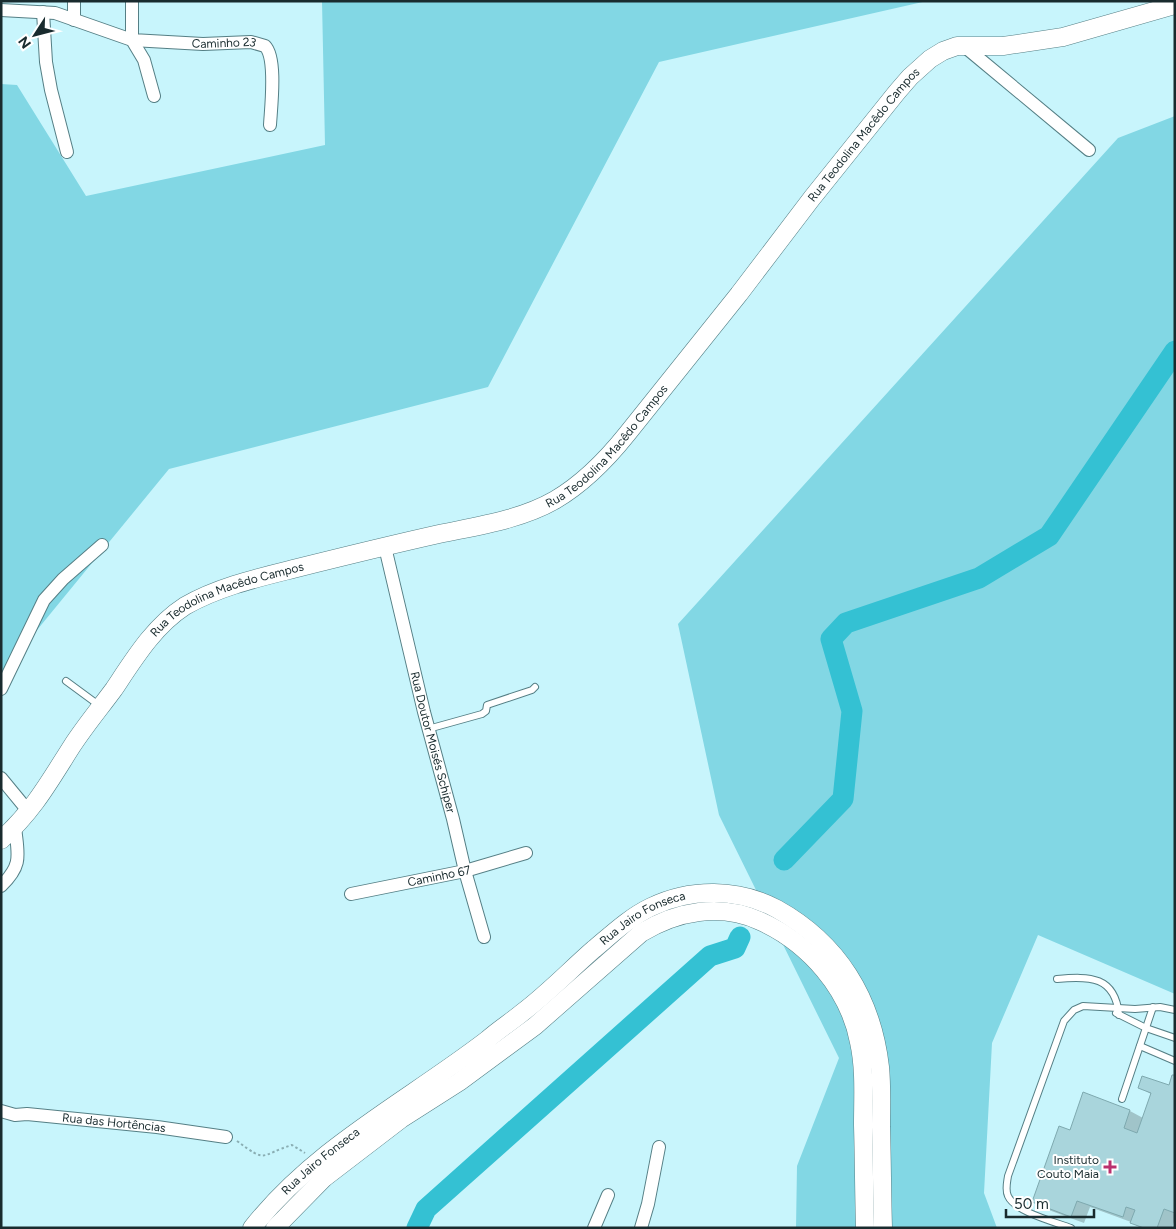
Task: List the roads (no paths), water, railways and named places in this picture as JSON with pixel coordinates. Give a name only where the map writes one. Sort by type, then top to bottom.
[{"type":"main road","name":"Rua Teodolina Macêdo Campos","points":[[1,840],[29,812],[73,745],[156,630],[189,604],[232,586],[281,572],[488,524],[554,501],[585,478],[605,460],[627,434],[904,83],[936,55],[949,48],[1003,46],[1063,37],[1175,5]]},
{"type":"main road","name":"Rua Jairo Fonseca","points":[[252,1228],[303,1172],[336,1145],[524,1012],[609,936],[637,915],[672,899],[698,894],[723,893],[760,900],[802,924],[834,955],[862,998],[874,1032],[880,1069],[883,1228]]},
{"type":"main road","name":"Rua Jairo Fonseca","points":[[275,1228],[324,1178],[396,1122],[458,1082],[529,1031],[641,933],[676,915],[719,911],[755,918],[780,930],[799,944],[832,979],[852,1017],[861,1053],[865,1228]]},
{"type":"street","points":[[74,1],[74,20]]},
{"type":"street","points":[[132,1],[132,40],[144,60],[154,96]]},
{"type":"street","points":[[1,10],[24,6],[55,14],[132,40]]},
{"type":"street","points":[[43,12],[47,72],[67,152]]},
{"type":"street","name":"Caminho 23","points":[[132,40],[203,44],[251,42],[265,46],[269,50],[271,64],[270,125]]},
{"type":"street","points":[[964,46],[1089,150]]},
{"type":"street","points":[[1,689],[44,600],[62,579],[102,545]]},
{"type":"street","name":"Rua Doutor Moisés Schiper","points":[[385,547],[428,729],[484,938]]},
{"type":"street","points":[[1,778],[29,812]]},
{"type":"street","points":[[1,886],[15,871],[18,859],[15,827]]},
{"type":"street","name":"Caminho 67","points":[[351,894],[465,871],[526,853]]},
{"type":"street","name":"Rua das Hortências","points":[[1,1111],[16,1115],[27,1114],[157,1127],[226,1137]]},
{"type":"street","points":[[641,1228],[648,1204],[659,1147]]},
{"type":"street","points":[[594,1228],[608,1195]]},
{"type":"lane","points":[[66,680],[101,706]]},
{"type":"lane","points":[[428,729],[482,714],[486,711],[487,705],[532,690],[535,687]]},
{"type":"lane","points":[[1058,979],[1076,978],[1102,981],[1110,988],[1116,998],[1119,1012]]},
{"type":"lane","points":[[1071,1228],[1018,1207],[1008,1197],[1006,1183],[1064,1021],[1078,1007],[1105,1008],[1119,1012],[1146,1028],[1175,1038]]},
{"type":"lane","points":[[1119,1012],[1153,1007],[1175,1010]]},
{"type":"lane","points":[[1122,1099],[1153,1007]]},
{"type":"lane","points":[[1140,1046],[1175,1061]]},
{"type":"waterway","points":[[784,860],[843,799],[852,711],[831,639],[846,623],[979,578],[1049,536],[1175,351]]},
{"type":"waterway","points":[[417,1228],[426,1209],[710,956],[735,948],[740,937]]},
{"type":"place","name":"Instituto Couto Maia","points":[[1110,1167]]}]
